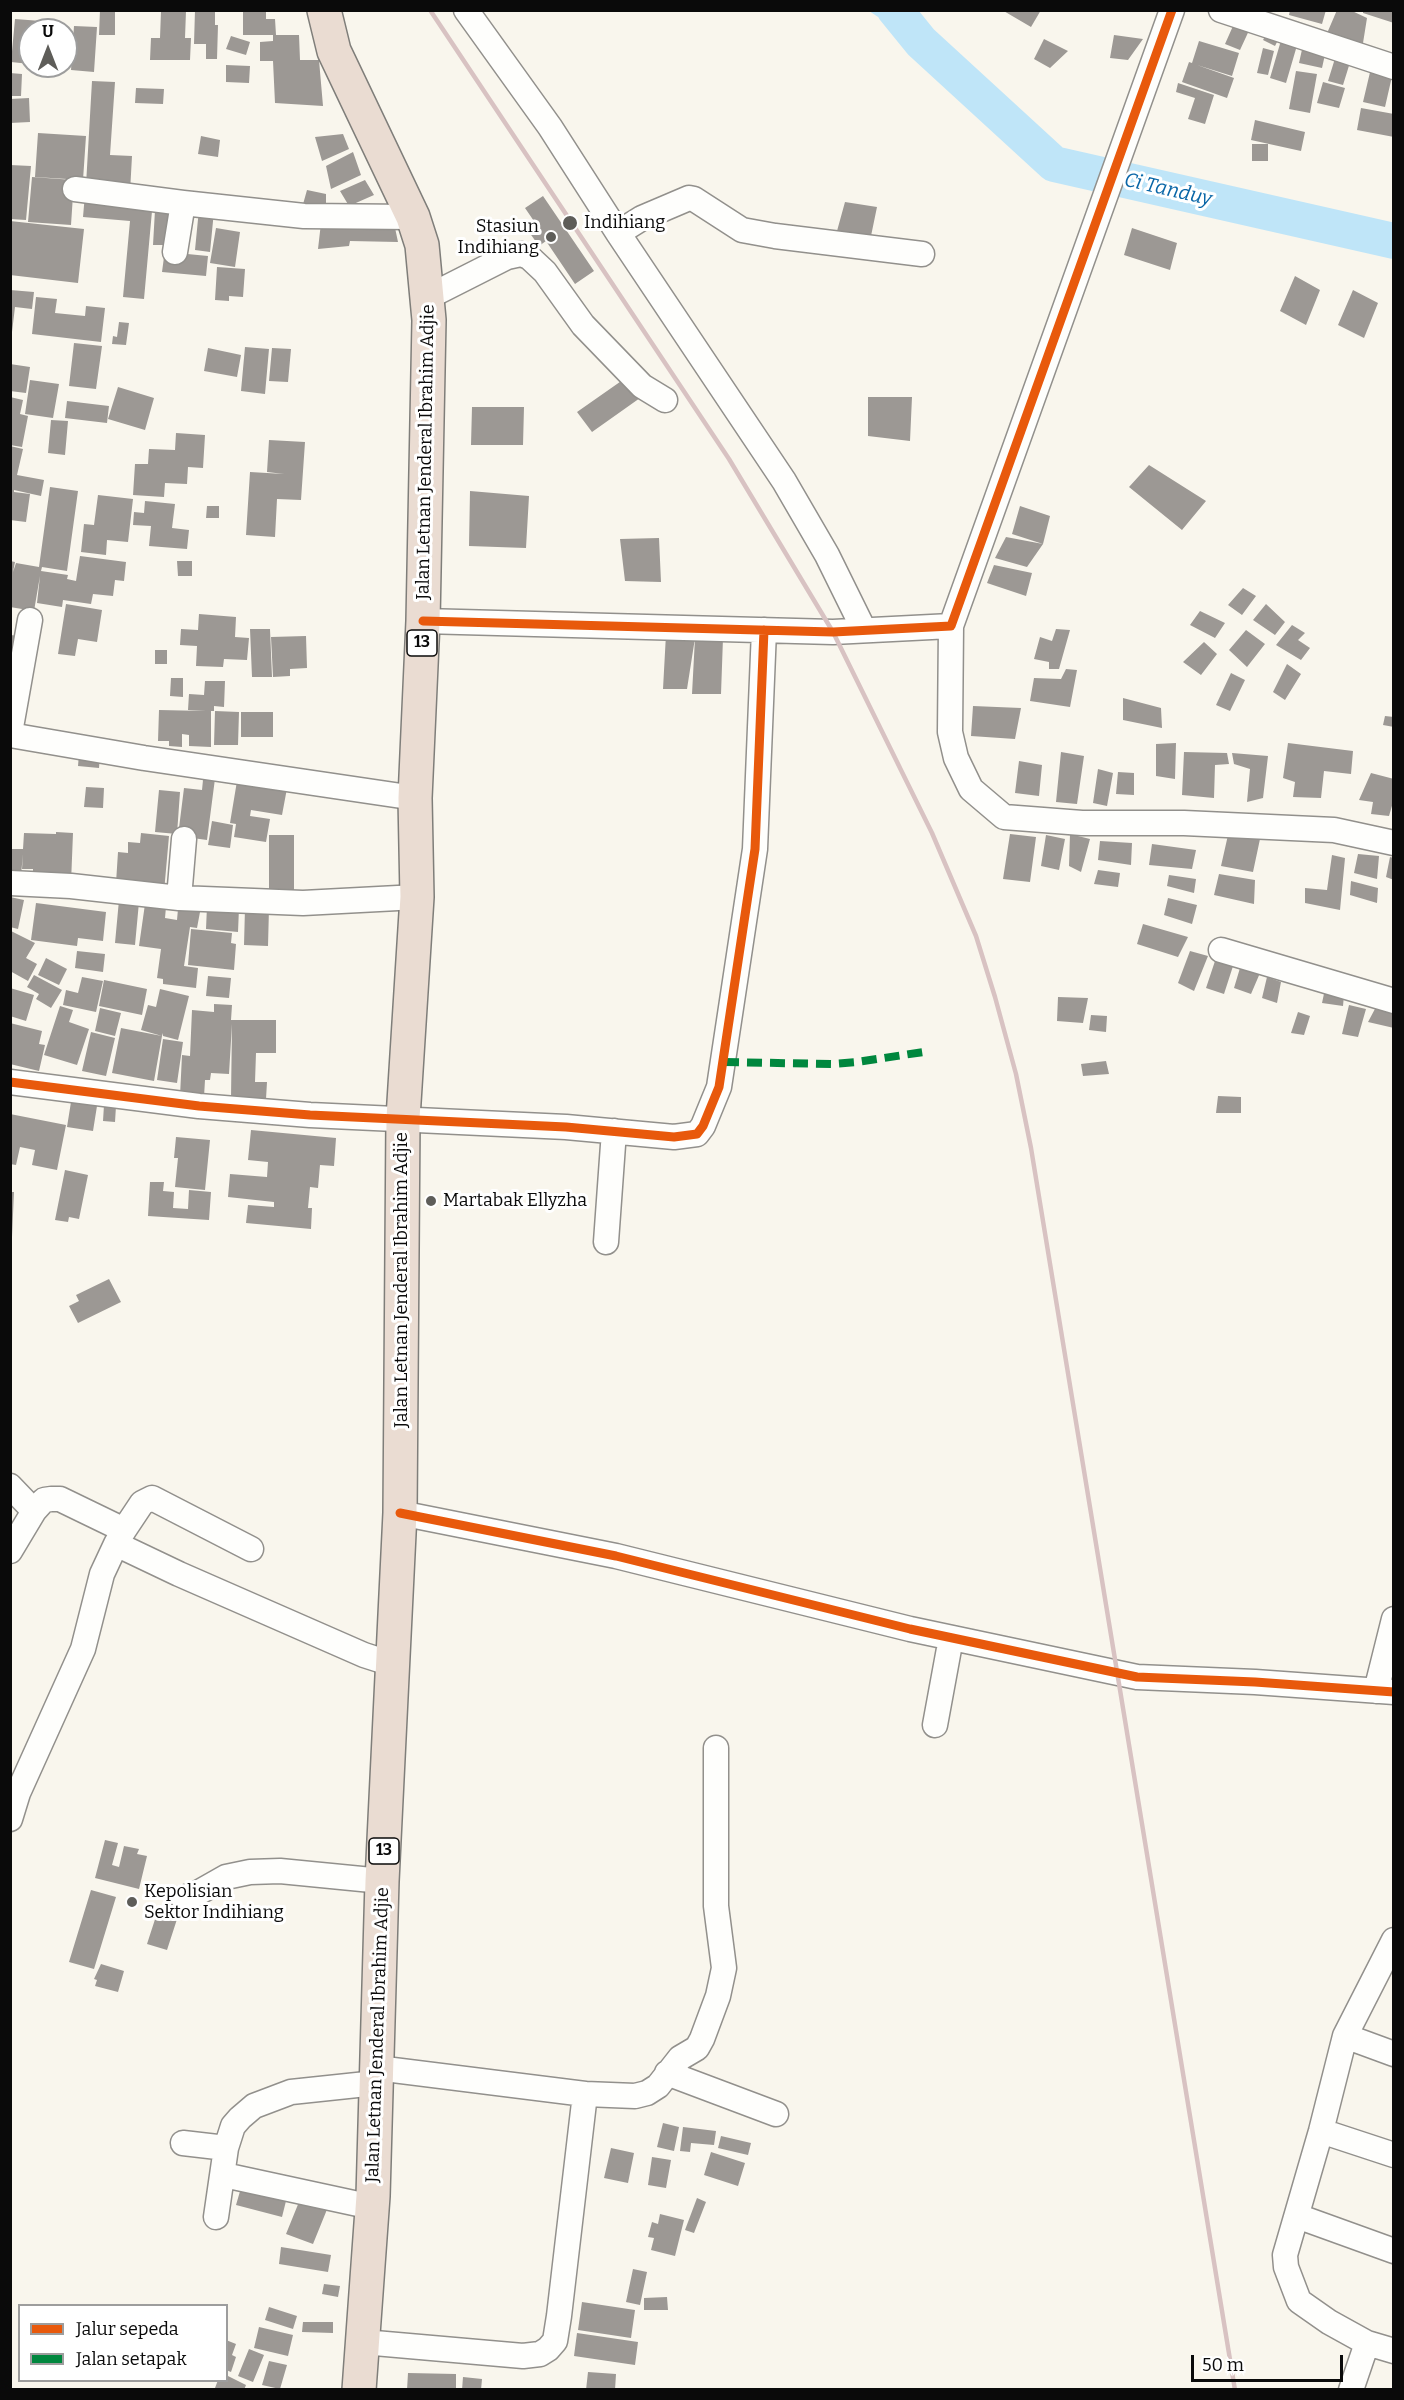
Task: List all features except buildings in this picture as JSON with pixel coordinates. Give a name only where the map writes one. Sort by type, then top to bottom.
[{"type":"highway","name":"Jalan Letnan Jenderal Ibrahim Adjie","points":[[324,10],[334,51],[413,217],[422,245],[428,297],[423,621],[415,798],[417,897],[403,1118],[400,1513],[382,1881],[372,2207],[359,2390]]},
{"type":"street","points":[[466,10],[550,127],[784,481],[827,555],[864,630]]},
{"type":"street","points":[[1172,10],[951,626],[950,732],[956,758],[971,789],[1004,818],[1082,823],[1174,823],[1334,830],[1394,843]]},
{"type":"street","points":[[1221,10],[1394,66]]},
{"type":"street","points":[[75,189],[304,216],[413,217]]},
{"type":"street","points":[[618,233],[642,218],[689,198],[700,202],[742,230],[922,254]]},
{"type":"street","points":[[175,252],[183,203]]},
{"type":"street","points":[[428,297],[507,257],[521,254],[529,257],[545,272],[583,325],[642,386],[664,400]]},
{"type":"street","points":[[30,620],[10,734],[167,761],[415,798]]},
{"type":"street","points":[[423,621],[764,630],[864,630],[951,626]]},
{"type":"street","points":[[10,1082],[199,1106],[614,1131],[674,1137],[697,1134],[703,1126],[719,1087],[755,849],[764,630]]},
{"type":"street","points":[[179,898],[184,839]]},
{"type":"street","points":[[10,883],[71,886],[179,898],[303,903],[417,897]]},
{"type":"street","points":[[1221,950],[1394,1001]]},
{"type":"street","points":[[606,1242],[614,1131]]},
{"type":"street","points":[[10,1486],[34,1511]]},
{"type":"street","points":[[10,1819],[18,1793],[83,1649],[102,1574],[120,1537],[142,1503],[152,1498],[251,1549]]},
{"type":"street","points":[[10,1551],[34,1511],[44,1500],[60,1499],[190,1579],[392,1664]]},
{"type":"street","points":[[400,1513],[616,1556],[951,1638],[1137,1677],[1385,1691],[1394,1619]]},
{"type":"street","points":[[935,1725],[951,1638]]},
{"type":"street","points":[[216,2217],[224,2175],[226,2148],[233,2126],[254,2106],[291,2092],[376,2075],[585,2094],[635,2096],[658,2086],[680,2058],[698,2048],[718,1996],[724,1968],[716,1906],[716,1748]]},
{"type":"street","points":[[183,1899],[226,1877],[250,1872],[280,1871],[382,1881]]},
{"type":"street","points":[[1392,1946],[1344,2036],[1321,2131],[1285,2255],[1286,2267],[1299,2301],[1329,2322],[1367,2343],[1394,2351]]},
{"type":"street","points":[[1344,2036],[1394,2054]]},
{"type":"street","points":[[667,2073],[776,2114]]},
{"type":"street","points":[[363,2342],[523,2356],[540,2354],[548,2349],[555,2341],[559,2316],[585,2094]]},
{"type":"street","points":[[1321,2131],[1394,2155]]},
{"type":"street","points":[[183,2143],[226,2148]]},
{"type":"street","points":[[224,2175],[372,2207]]},
{"type":"street","points":[[1297,2216],[1394,2251]]},
{"type":"street","points":[[1351,2390],[1367,2343]]},
{"type":"waterway","points":[[873,10],[921,42]]},
{"type":"waterway","name":"Ci Tanduy","points":[[895,10],[921,42],[1054,164],[1394,241]]},
{"type":"railway","points":[[430,10],[729,459],[833,632],[932,833],[976,936],[1016,1074],[1031,1148],[1235,2390]]},
{"type":"marked path","points":[[724,1062],[832,1064],[930,1051]]},
{"type":"cycle path","points":[[423,621],[833,632],[951,626],[1172,10]]},
{"type":"cycle path","points":[[10,1082],[199,1106],[310,1115],[566,1127],[674,1137],[697,1134],[703,1126],[719,1087],[755,849],[764,630]]},
{"type":"cycle path","points":[[400,1513],[616,1556],[910,1629],[1137,1677],[1255,1682],[1394,1692]]},
{"type":"place","name":"Indihiang","points":[[570,223]]},
{"type":"place","name":"Stasiun Indihiang","points":[[551,237]]},
{"type":"place","name":"Martabak Ellyzha","points":[[431,1201]]},
{"type":"place","name":"Kepolisian Sektor Indihiang","points":[[132,1902]]}]
